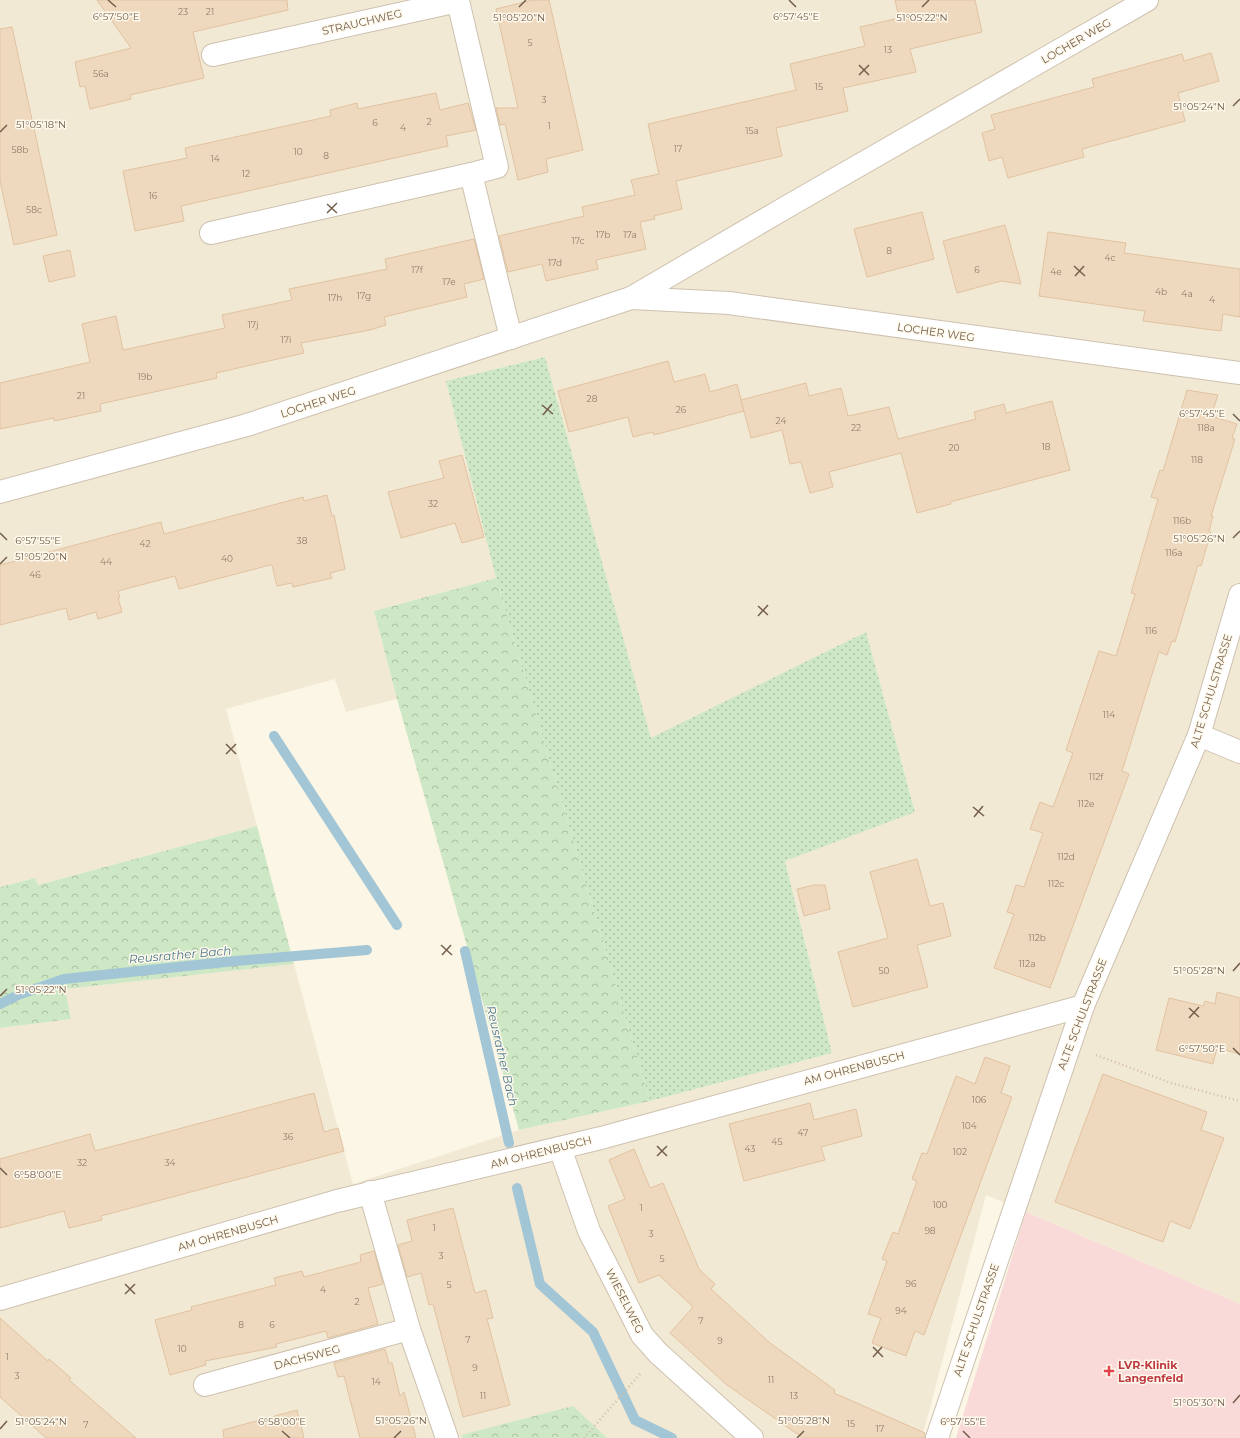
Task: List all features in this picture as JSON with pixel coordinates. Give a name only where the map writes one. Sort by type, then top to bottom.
[{"type":"street","name":"LOCHER WEG","points":[[0,492],[246,425],[631,298],[790,204],[1148,0]]},
{"type":"street","name":"STRAUCHWEG","points":[[211,233],[497,167],[458,1],[213,56]]},
{"type":"street","points":[[471,174],[511,338]]},
{"type":"street","name":"LOCHER WEG","points":[[631,298],[729,303],[1240,373]]},
{"type":"street","name":"ALTE SCHULSTRASSE","points":[[937,1438],[1068,1045],[1083,1006],[1199,735],[1240,595]]},
{"type":"street","points":[[1199,735],[1240,752]]},
{"type":"street","name":"AM OHRENBUSCH","points":[[0,1299],[370,1192],[560,1148],[1083,1006]]},
{"type":"street","name":"WIESELWEG","points":[[560,1148],[589,1231],[642,1335],[658,1354],[752,1438]]},
{"type":"street","points":[[370,1192],[409,1329],[447,1438]]},
{"type":"street","name":"DACHSWEG","points":[[205,1385],[409,1329]]},
{"type":"path","points":[[1068,1045],[1171,1083],[1240,1101]]},
{"type":"path","points":[[584,1438],[658,1354]]},
{"type":"shaded area","points":[[0,0],[1240,0],[1240,1304],[986,1195],[922,1438],[0,1438],[0,1028],[71,1019],[64,989],[294,964],[353,1184],[519,1130],[650,1101],[832,1053],[785,861],[915,811],[866,632],[651,739],[545,357],[446,381],[496,578],[374,611],[397,699],[346,712],[335,679],[226,709],[257,826],[38,885],[34,878],[0,887]]},
{"type":"shaded area","name":"LVR-Klinik Langenfeld","points":[[1026,1212],[1240,1304],[1240,1438],[956,1438]]},
{"type":"green space","points":[[545,357],[651,738],[866,632],[915,812],[785,861],[832,1053],[650,1101],[496,578],[446,381]]},
{"type":"green space","points":[[496,578],[650,1101],[519,1130],[397,699],[374,611]]},
{"type":"green space","points":[[257,826],[294,964],[65,989],[71,1019],[0,1028],[0,887],[35,878],[38,885]]},
{"type":"green space","points":[[573,1406],[607,1438],[463,1438],[461,1435]]},
{"type":"building","points":[[97,0],[287,0],[288,10],[193,32],[204,78],[130,95],[131,99],[90,109],[85,86],[80,87],[75,62],[131,48]]},
{"type":"building","points":[[533,0],[549,0],[583,150],[546,159],[548,172],[518,180],[505,124],[500,125],[496,108],[518,108],[496,9]]},
{"type":"building","points":[[895,0],[975,0],[982,32],[910,49],[916,72],[843,88],[848,111],[776,128],[782,156],[676,181],[682,209],[654,216],[655,219],[640,222],[646,249],[596,260],[598,269],[546,281],[542,264],[508,272],[499,236],[584,216],[582,207],[635,195],[631,180],[659,174],[648,124],[796,90],[790,64],[865,46],[860,27],[899,18]]},
{"type":"building","points":[[12,27],[57,235],[14,245],[0,181],[0,29]]},
{"type":"building","points":[[1211,53],[1219,81],[1178,93],[1185,121],[1082,149],[1084,157],[1008,178],[1002,157],[989,161],[982,133],[995,129],[991,115],[1094,87],[1092,79],[1182,54],[1184,61]]},
{"type":"building","points":[[436,93],[440,110],[468,103],[476,130],[446,136],[448,146],[181,206],[184,221],[135,231],[123,171],[187,158],[185,148],[331,116],[330,110],[357,103],[358,109]]},
{"type":"building","points":[[922,212],[934,259],[867,277],[854,229]]},
{"type":"building","points":[[1005,225],[1021,284],[1001,281],[957,293],[943,241]]},
{"type":"building","points":[[1048,232],[1126,243],[1124,253],[1240,269],[1240,317],[1223,314],[1221,331],[1143,321],[1145,311],[1039,296]]},
{"type":"building","points":[[474,239],[484,279],[464,284],[467,297],[384,317],[386,325],[370,330],[301,343],[304,353],[216,373],[217,378],[100,404],[101,411],[54,421],[54,418],[0,429],[0,383],[90,362],[82,324],[116,316],[123,350],[225,328],[222,315],[292,300],[289,289],[387,269],[385,259]]},
{"type":"building","points":[[70,250],[75,276],[49,282],[43,256]]},
{"type":"building","points":[[668,361],[674,382],[705,374],[710,392],[737,384],[744,411],[654,435],[653,432],[633,437],[628,417],[569,432],[558,391]]},
{"type":"building","points":[[806,383],[809,396],[841,388],[848,416],[889,407],[898,439],[976,419],[974,412],[1004,404],[1006,413],[1052,401],[1070,470],[950,502],[951,504],[917,513],[901,453],[829,472],[833,487],[810,493],[801,462],[790,464],[782,430],[751,438],[741,400]]},
{"type":"building","points":[[1187,390],[1218,395],[1211,416],[1237,424],[1232,438],[1235,439],[1211,516],[1213,516],[1209,531],[1211,532],[1201,566],[1198,565],[1175,642],[1172,641],[1167,655],[1159,652],[1122,771],[1129,774],[1050,988],[994,968],[1014,914],[1007,912],[1016,885],[1024,887],[1043,833],[1030,829],[1040,802],[1053,807],[1073,753],[1066,750],[1099,651],[1116,656],[1135,594],[1131,593],[1158,499],[1151,497],[1160,470],[1163,471]]},
{"type":"building","points":[[462,455],[484,537],[462,543],[455,523],[401,538],[388,492],[444,478],[439,461]]},
{"type":"building","points":[[327,495],[332,516],[334,515],[345,569],[330,573],[332,578],[293,587],[292,583],[277,586],[272,565],[270,565],[179,589],[175,576],[118,591],[120,598],[118,598],[122,612],[98,619],[96,612],[69,620],[66,608],[0,625],[0,565],[161,522],[164,534],[303,497],[304,501]]},
{"type":"building","points":[[917,859],[930,906],[943,903],[951,936],[917,945],[928,987],[853,1007],[838,952],[888,938],[870,872]]},
{"type":"building","points":[[814,885],[825,885],[830,909],[804,916],[797,889]]},
{"type":"building","points":[[1217,992],[1240,998],[1240,1054],[1217,1048],[1213,1064],[1156,1050],[1169,998],[1203,1006],[1205,1001],[1215,1004]]},
{"type":"building","points":[[985,1057],[1010,1066],[1001,1093],[1012,1097],[924,1335],[915,1331],[906,1356],[872,1343],[881,1318],[868,1314],[887,1261],[882,1259],[893,1232],[898,1234],[917,1181],[912,1179],[922,1153],[927,1154],[956,1076],[975,1084]]},
{"type":"building","points":[[1103,1074],[1207,1112],[1201,1130],[1224,1138],[1190,1229],[1170,1221],[1163,1242],[1055,1202]]},
{"type":"building","points":[[314,1093],[324,1132],[338,1128],[344,1151],[101,1216],[102,1220],[69,1228],[64,1211],[0,1228],[0,1159],[90,1134],[95,1151]]},
{"type":"building","points":[[810,1103],[814,1120],[856,1109],[862,1136],[821,1147],[825,1160],[744,1181],[729,1124]]},
{"type":"building","points":[[634,1149],[650,1188],[663,1183],[699,1269],[715,1284],[711,1289],[770,1343],[835,1390],[834,1393],[925,1433],[925,1438],[803,1438],[727,1385],[670,1333],[693,1307],[659,1275],[639,1283],[608,1206],[625,1199],[609,1160]]},
{"type":"building","points":[[453,1208],[475,1293],[486,1290],[493,1318],[487,1319],[510,1405],[463,1417],[433,1304],[429,1305],[421,1273],[407,1277],[398,1245],[412,1241],[407,1220]]},
{"type":"building","points":[[374,1251],[383,1284],[368,1288],[378,1324],[328,1338],[326,1331],[276,1344],[277,1347],[205,1361],[206,1365],[170,1375],[155,1320],[192,1310],[191,1307],[276,1285],[274,1278],[302,1271],[304,1277],[361,1262],[360,1255]]},
{"type":"building","points":[[0,1318],[48,1361],[49,1359],[71,1378],[69,1380],[136,1438],[46,1438],[0,1397]]},
{"type":"building","points":[[385,1349],[389,1363],[392,1363],[400,1396],[404,1392],[416,1438],[360,1438],[344,1376],[338,1377],[334,1363]]},
{"type":"building","points":[[297,1410],[304,1438],[224,1438],[223,1430]]},
{"type":"waterway","points":[[274,736],[397,925]]},
{"type":"waterway","name":"Reusrather Bach","points":[[0,1004],[18,995],[64,979],[235,961],[367,950]]},
{"type":"waterway","name":"Reusrather Bach","points":[[465,951],[509,1143]]},
{"type":"waterway","name":"Reusrather Bach","points":[[517,1188],[540,1284],[593,1332],[635,1420],[672,1438]]},
{"type":"place","name":"LVR-Klinik Langenfeld","points":[[1109,1371]]}]
